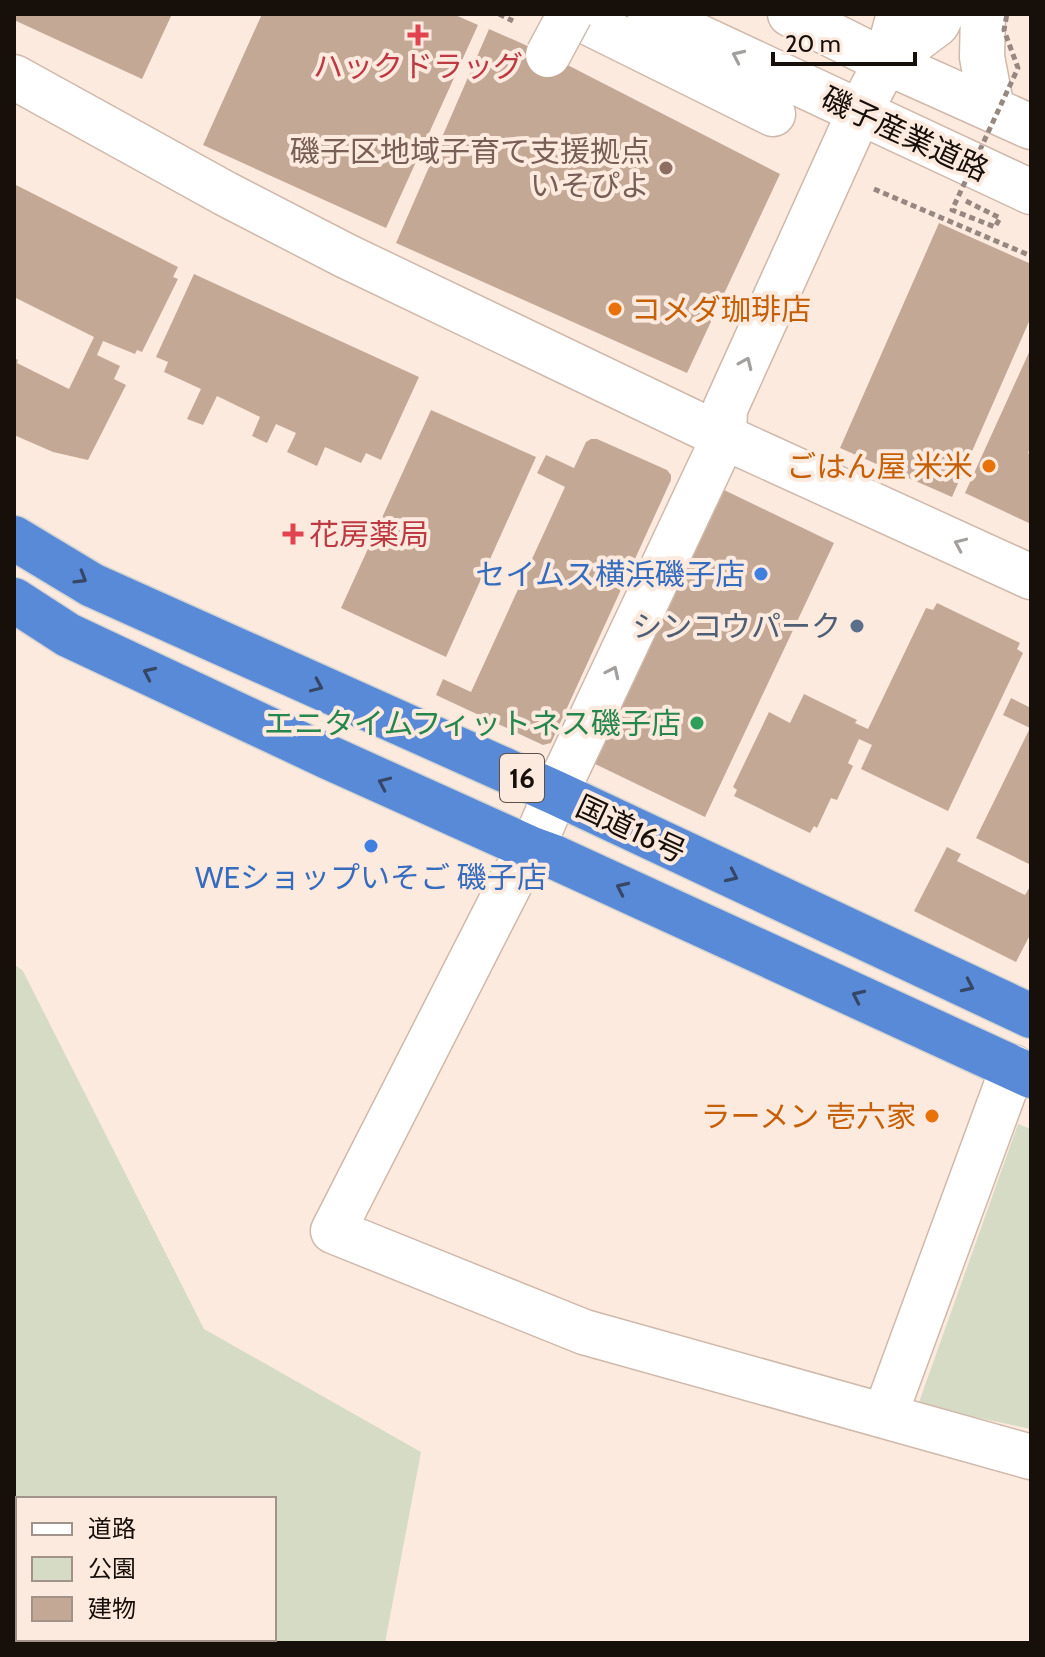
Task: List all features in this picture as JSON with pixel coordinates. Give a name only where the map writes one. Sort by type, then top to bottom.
[{"type":"highway","name":"国道16号","points":[[14,538],[92,585],[556,793],[1031,1016]]},
{"type":"highway","name":"国道16号","points":[[14,600],[68,635],[328,757],[1022,1071]]},
{"type":"street","points":[[548,55],[570,14],[773,114]]},
{"type":"street","name":"磯子産業道路","points":[[650,14],[1031,192]]},
{"type":"street","name":"磯子産業道路","points":[[790,14],[886,62],[1031,127]]},
{"type":"street","points":[[879,14],[886,62]]},
{"type":"street","points":[[899,14],[886,62],[859,113],[725,409],[724,437],[532,849],[515,874],[333,1231],[584,1332],[1031,1457]]},
{"type":"street","points":[[886,62],[937,24],[942,14]]},
{"type":"street","points":[[983,14],[982,57],[992,109]]},
{"type":"street","points":[[14,77],[346,256],[724,437],[1031,577]]},
{"type":"street","points":[[885,1415],[1022,1071]]},
{"type":"path","points":[[966,201],[1000,218],[995,227],[952,210],[1018,68],[1004,30],[1007,14]]},
{"type":"green space","points":[[14,964],[23,971],[204,1329],[421,1452],[385,1643],[14,1643]]},
{"type":"green space","points":[[1018,1124],[1031,1129],[1031,1429],[918,1405]]},
{"type":"building","points":[[14,14],[172,14],[142,79],[14,20]]},
{"type":"building","points":[[262,14],[453,14],[478,25],[386,228],[203,145]]},
{"type":"building","points":[[489,29],[548,55],[780,174],[687,373],[396,243]]},
{"type":"building","points":[[14,184],[178,267],[173,277],[178,279],[142,352],[137,350],[135,354],[103,341],[97,355],[120,366],[114,379],[126,385],[88,460],[53,452],[14,435],[14,358],[18,360],[17,363],[69,389],[94,337],[14,297]]},
{"type":"building","points":[[939,223],[1031,264],[1031,317],[952,497],[840,448]]},
{"type":"building","points":[[194,274],[419,377],[381,460],[366,453],[361,463],[325,447],[317,466],[287,452],[296,433],[276,424],[267,443],[252,436],[260,417],[217,396],[203,425],[187,419],[201,389],[164,372],[168,362],[156,357]]},
{"type":"building","points":[[1031,348],[1031,446],[1028,453],[1031,455],[1031,524],[965,493]]},
{"type":"building","points":[[431,410],[536,457],[446,657],[341,608]]},
{"type":"building","points":[[591,439],[667,470],[671,480],[551,743],[543,745],[436,695],[443,679],[471,692],[565,487],[537,473],[546,455],[574,468],[586,442]]},
{"type":"building","points":[[722,489],[834,543],[705,817],[593,763]]},
{"type":"building","points":[[937,603],[1020,643],[1017,649],[1023,653],[948,811],[861,769],[872,745],[859,739],[848,763],[853,766],[837,800],[831,798],[817,828],[814,826],[810,833],[734,796],[737,790],[733,787],[769,712],[790,723],[804,694],[857,720],[855,723],[868,729],[926,608],[933,610]]},
{"type":"building","points":[[1011,698],[1031,708],[1031,865],[976,838],[1030,728],[1003,715]]},
{"type":"building","points":[[947,847],[961,854],[957,861],[1025,895],[1031,885],[1031,933],[1016,962],[914,911]]},
{"type":"place","name":"ハックドラッグ","points":[[418,35]]},
{"type":"place","name":"磯子区地域子育て支援拠点 いそぴよ","points":[[666,168]]},
{"type":"place","name":"コメダ珈琲店","points":[[615,309]]},
{"type":"place","name":"ごはん屋 米米","points":[[989,466]]},
{"type":"place","name":"花房薬局","points":[[293,534]]},
{"type":"place","name":"セイムス横浜磯子店","points":[[761,574]]},
{"type":"place","name":"シンコウパーク","points":[[857,626]]},
{"type":"place","name":"エニタイムフィットネス磯子店","points":[[697,723]]},
{"type":"place","name":"WEショップいそご 磯子店","points":[[371,846]]},
{"type":"place","name":"ラーメン 壱六家","points":[[932,1116]]}]
